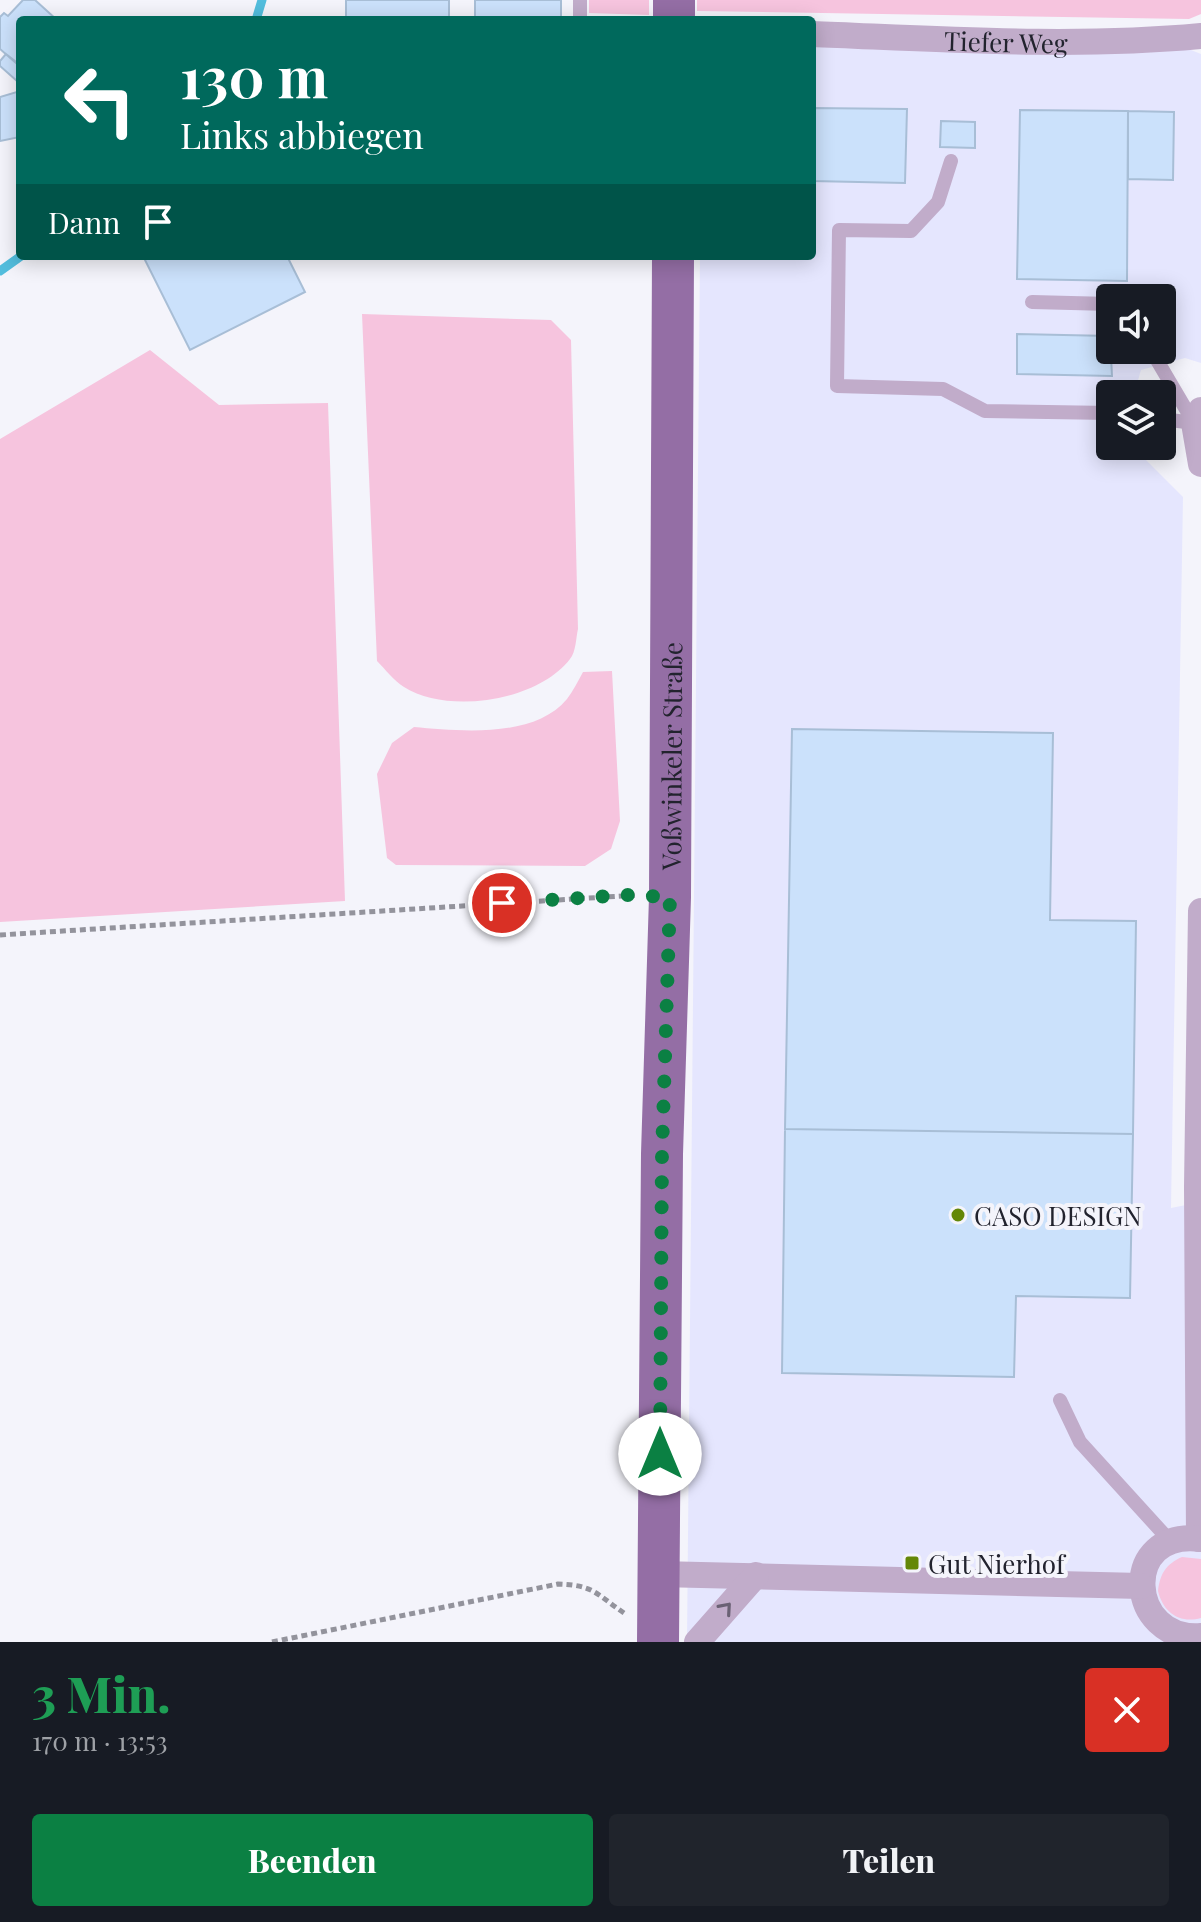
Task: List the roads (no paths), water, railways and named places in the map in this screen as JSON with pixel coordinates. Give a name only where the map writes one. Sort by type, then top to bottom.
[{"type":"main road","name":"Voßwinkeler Straße","points":[[658,1632],[662,1154],[670,897],[673,260]]},
{"type":"street","name":"Tiefer Weg","points":[[816,34],[1001,41],[1161,40],[1201,36]]},
{"type":"street","points":[[1197,417],[1201,464]]},
{"type":"street","points":[[1197,1638],[1182,1637],[1157,1624],[1142,1600],[1141,1586],[1149,1560],[1159,1549],[1184,1538],[1200,1539],[1197,1187],[1201,911]]},
{"type":"street","points":[[659,1574],[1141,1586]]},
{"type":"street","points":[[697,1642],[756,1575]]},
{"type":"lane","points":[[951,161],[938,202],[911,231],[839,230],[837,386],[943,389],[985,411],[1096,413]]},
{"type":"lane","points":[[1032,302],[1096,304]]},
{"type":"lane","points":[[1161,364],[1197,417]]},
{"type":"lane","points":[[1176,418],[1197,417]]},
{"type":"lane","points":[[1060,1400],[1080,1442],[1171,1542]]},
{"type":"waterway","points":[[257,16],[262,0]]},
{"type":"waterway","points":[[0,271],[16,260]]},
{"type":"place","name":"CASO DESIGN","points":[[958,1215]]},
{"type":"place","name":"Gut Nierhof","points":[[912,1563]]}]
